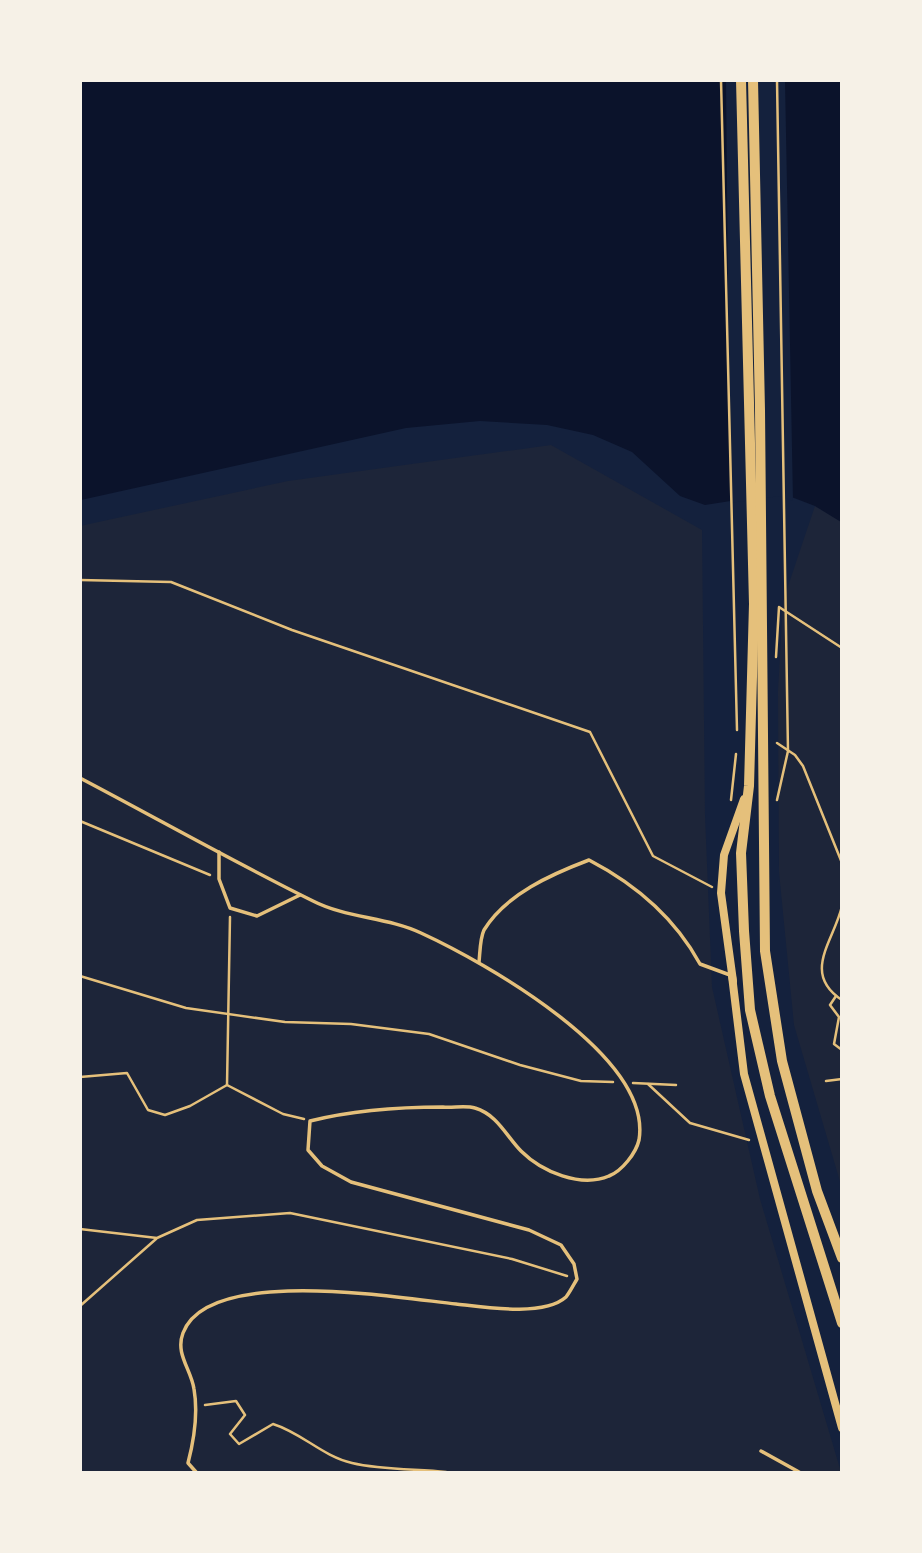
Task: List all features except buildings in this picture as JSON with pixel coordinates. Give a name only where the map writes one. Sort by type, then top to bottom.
[{"type":"highway","points":[[741,80],[754,604],[749,786],[741,853],[750,1010],[777,1122],[842,1323]]},
{"type":"highway","points":[[753,80],[765,951],[782,1061],[817,1191],[842,1258]]},
{"type":"street","points":[[749,786],[724,855],[721,893],[744,1074],[829,1392],[842,1428]]},
{"type":"street","points":[[732,976],[734,986]]},
{"type":"lane","points":[[80,778],[300,895],[317,903],[417,931],[479,962],[530,993],[570,1025],[607,1061],[641,1124],[637,1151],[611,1176],[583,1181],[542,1168],[520,1151],[501,1123],[475,1108],[410,1107],[347,1112],[310,1121],[308,1150],[322,1166],[351,1182],[528,1230],[561,1245],[574,1264],[577,1279],[565,1298],[548,1305],[511,1310],[308,1291],[247,1293],[220,1300],[197,1312],[183,1332],[180,1353],[194,1386],[195,1408],[188,1463],[196,1472]]},
{"type":"lane","points":[[219,852],[219,879],[230,908],[257,916],[300,895]]},
{"type":"lane","points":[[479,962],[483,931],[511,901],[551,874],[589,860],[611,872],[660,910],[686,938],[701,964],[732,976]]},
{"type":"lane","points":[[761,1451],[799,1472]]},
{"type":"path","points":[[722,80],[737,732]]},
{"type":"path","points":[[778,80],[787,741]]},
{"type":"path","points":[[80,580],[171,582],[292,630],[590,732],[653,856],[721,893]]},
{"type":"path","points":[[776,664],[779,607],[842,648]]},
{"type":"path","points":[[775,742],[794,755],[803,766],[842,863]]},
{"type":"path","points":[[80,821],[219,879]]},
{"type":"path","points":[[842,906],[822,958],[822,974],[828,989],[842,1000]]},
{"type":"path","points":[[227,1085],[230,908]]},
{"type":"path","points":[[80,976],[186,1007],[285,1022],[351,1024],[429,1034],[520,1065],[581,1081],[676,1085]]},
{"type":"path","points":[[836,996],[830,1005],[839,1017],[834,1044],[842,1050]]},
{"type":"path","points":[[80,1077],[127,1073],[148,1110],[166,1115],[190,1106],[227,1085]]},
{"type":"path","points":[[827,1082],[842,1079]]},
{"type":"path","points":[[648,1084],[690,1123],[763,1143]]},
{"type":"path","points":[[227,1085],[283,1114],[310,1121]]},
{"type":"path","points":[[80,1306],[157,1238],[197,1220],[290,1213],[512,1259],[577,1279]]},
{"type":"path","points":[[80,1229],[157,1238]]},
{"type":"path","points":[[195,1408],[236,1401],[245,1415],[230,1434],[239,1444],[273,1424],[290,1429],[325,1453],[353,1463],[446,1472]]},
{"type":"shaded area","points":[[81,81],[841,81],[841,522],[815,506],[781,493],[705,505],[680,496],[632,452],[593,435],[547,425],[480,421],[406,428],[81,500]]},
{"type":"shaded area","points":[[551,445],[702,530],[705,815],[712,987],[760,1199],[841,1472],[81,1472],[80,526],[288,481]]},
{"type":"shaded area","points":[[815,506],[842,522],[841,1185],[794,1025],[779,872],[778,691],[783,601]]},
{"type":"pier","points":[[726,81],[785,81],[793,501],[780,496],[730,503]]}]
